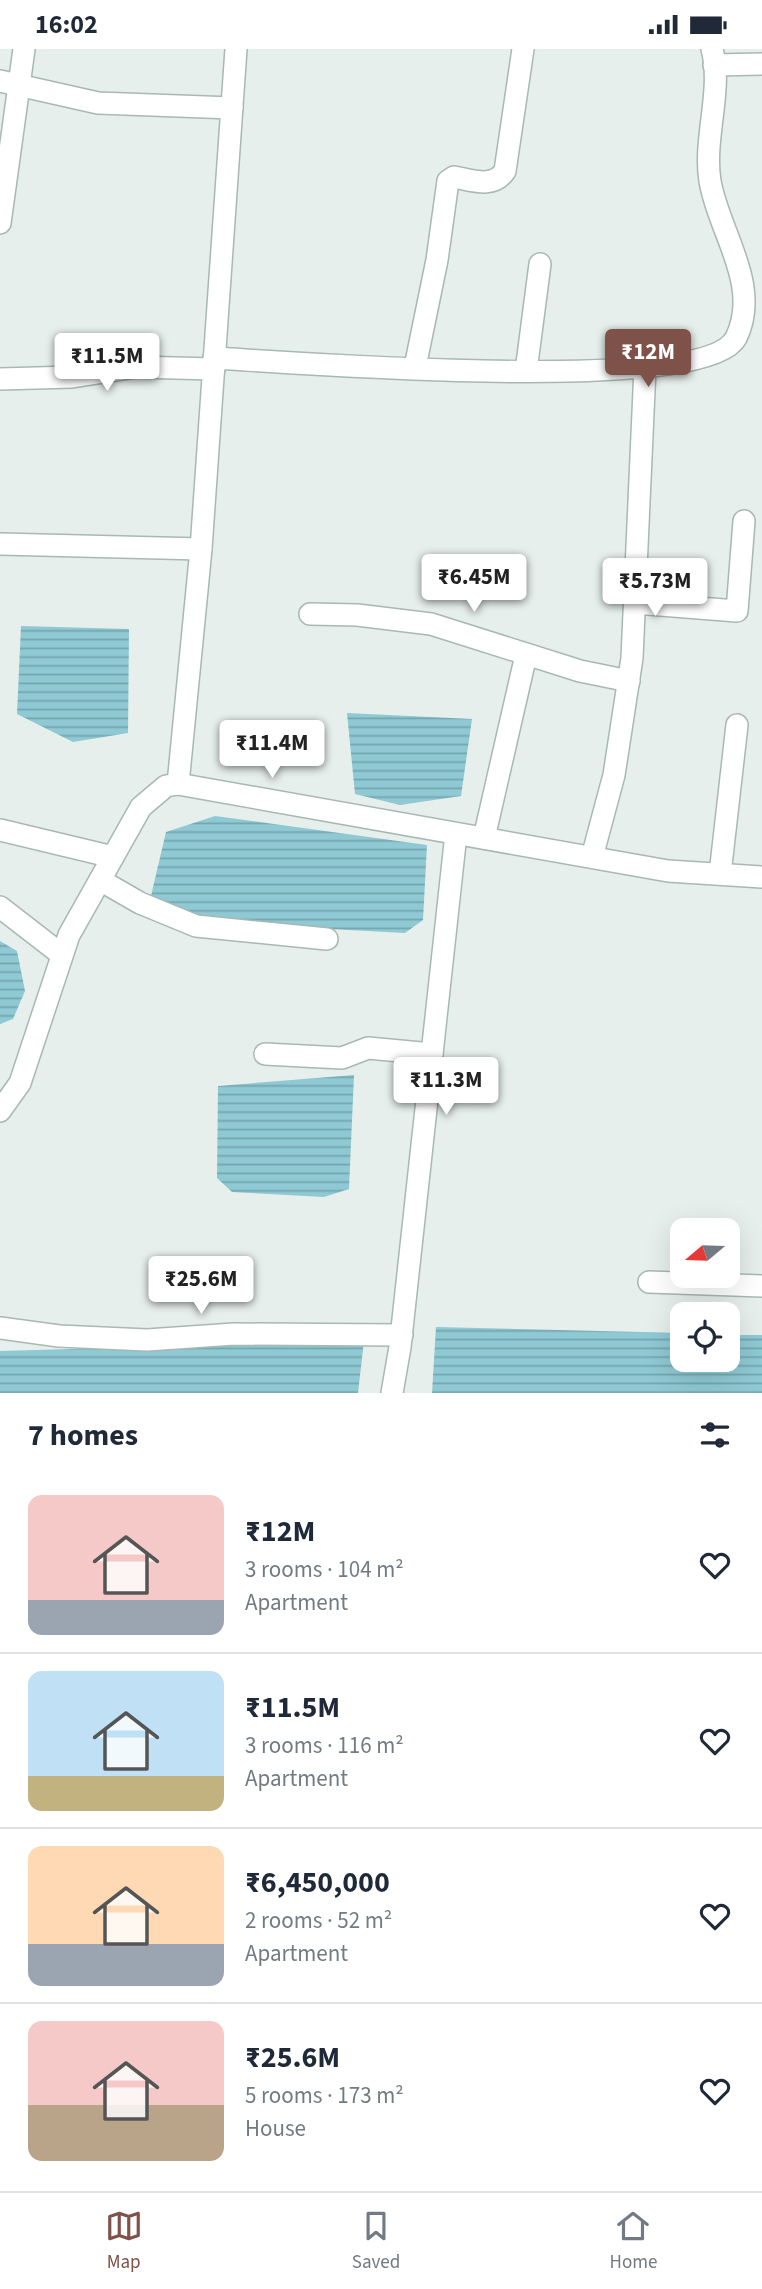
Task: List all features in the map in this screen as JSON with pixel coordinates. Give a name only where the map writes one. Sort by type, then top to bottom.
[{"type":"street","points":[[0,223],[9,82],[24,49]]},
{"type":"street","points":[[178,784],[201,549],[236,49]]},
{"type":"street","points":[[415,367],[437,260],[448,181],[454,177],[493,181],[505,171],[523,49]]},
{"type":"street","points":[[0,379],[72,377],[136,367],[214,363],[526,371],[645,368],[705,358],[725,350],[735,339],[753,293],[709,180],[713,57],[762,64]]},
{"type":"street","points":[[9,82],[98,103],[232,108]]},
{"type":"street","points":[[526,371],[540,264]]},
{"type":"street","points":[[593,857],[614,775],[629,681],[645,368]]},
{"type":"street","points":[[635,603],[737,611],[744,521]]},
{"type":"street","points":[[0,544],[201,549]]},
{"type":"street","points":[[310,614],[357,615],[431,624],[526,655],[629,681]]},
{"type":"street","points":[[484,838],[526,655]]},
{"type":"street","points":[[720,874],[737,725]]},
{"type":"street","points":[[0,1111],[20,1083],[69,935],[141,807],[166,786],[178,784],[668,870],[762,877]]},
{"type":"street","points":[[0,830],[113,857]]},
{"type":"street","points":[[392,1393],[402,1335],[456,834]]},
{"type":"street","points":[[100,880],[140,903],[196,926],[327,939]]},
{"type":"street","points":[[0,907],[62,954]]},
{"type":"street","points":[[265,1054],[345,1058],[369,1048],[432,1054]]},
{"type":"street","points":[[649,1282],[762,1286]]},
{"type":"street","points":[[0,1328],[59,1336],[134,1340],[233,1334],[402,1335]]},
{"type":"water","points":[[21,626],[129,629],[128,733],[73,742],[17,714]]},
{"type":"water","points":[[347,713],[472,719],[461,796],[400,805],[355,794]]},
{"type":"water","points":[[215,816],[427,845],[423,920],[405,933],[214,923],[150,900],[166,832]]},
{"type":"water","points":[[0,941],[17,951],[25,991],[13,1019],[0,1024]]},
{"type":"water","points":[[354,1075],[349,1189],[324,1197],[232,1192],[217,1178],[218,1086]]},
{"type":"water","points":[[436,1327],[670,1333],[670,1372],[740,1372],[740,1335],[762,1335],[762,1393],[432,1393]]},
{"type":"water","points":[[364,1341],[358,1393],[0,1393],[0,1351]]}]
